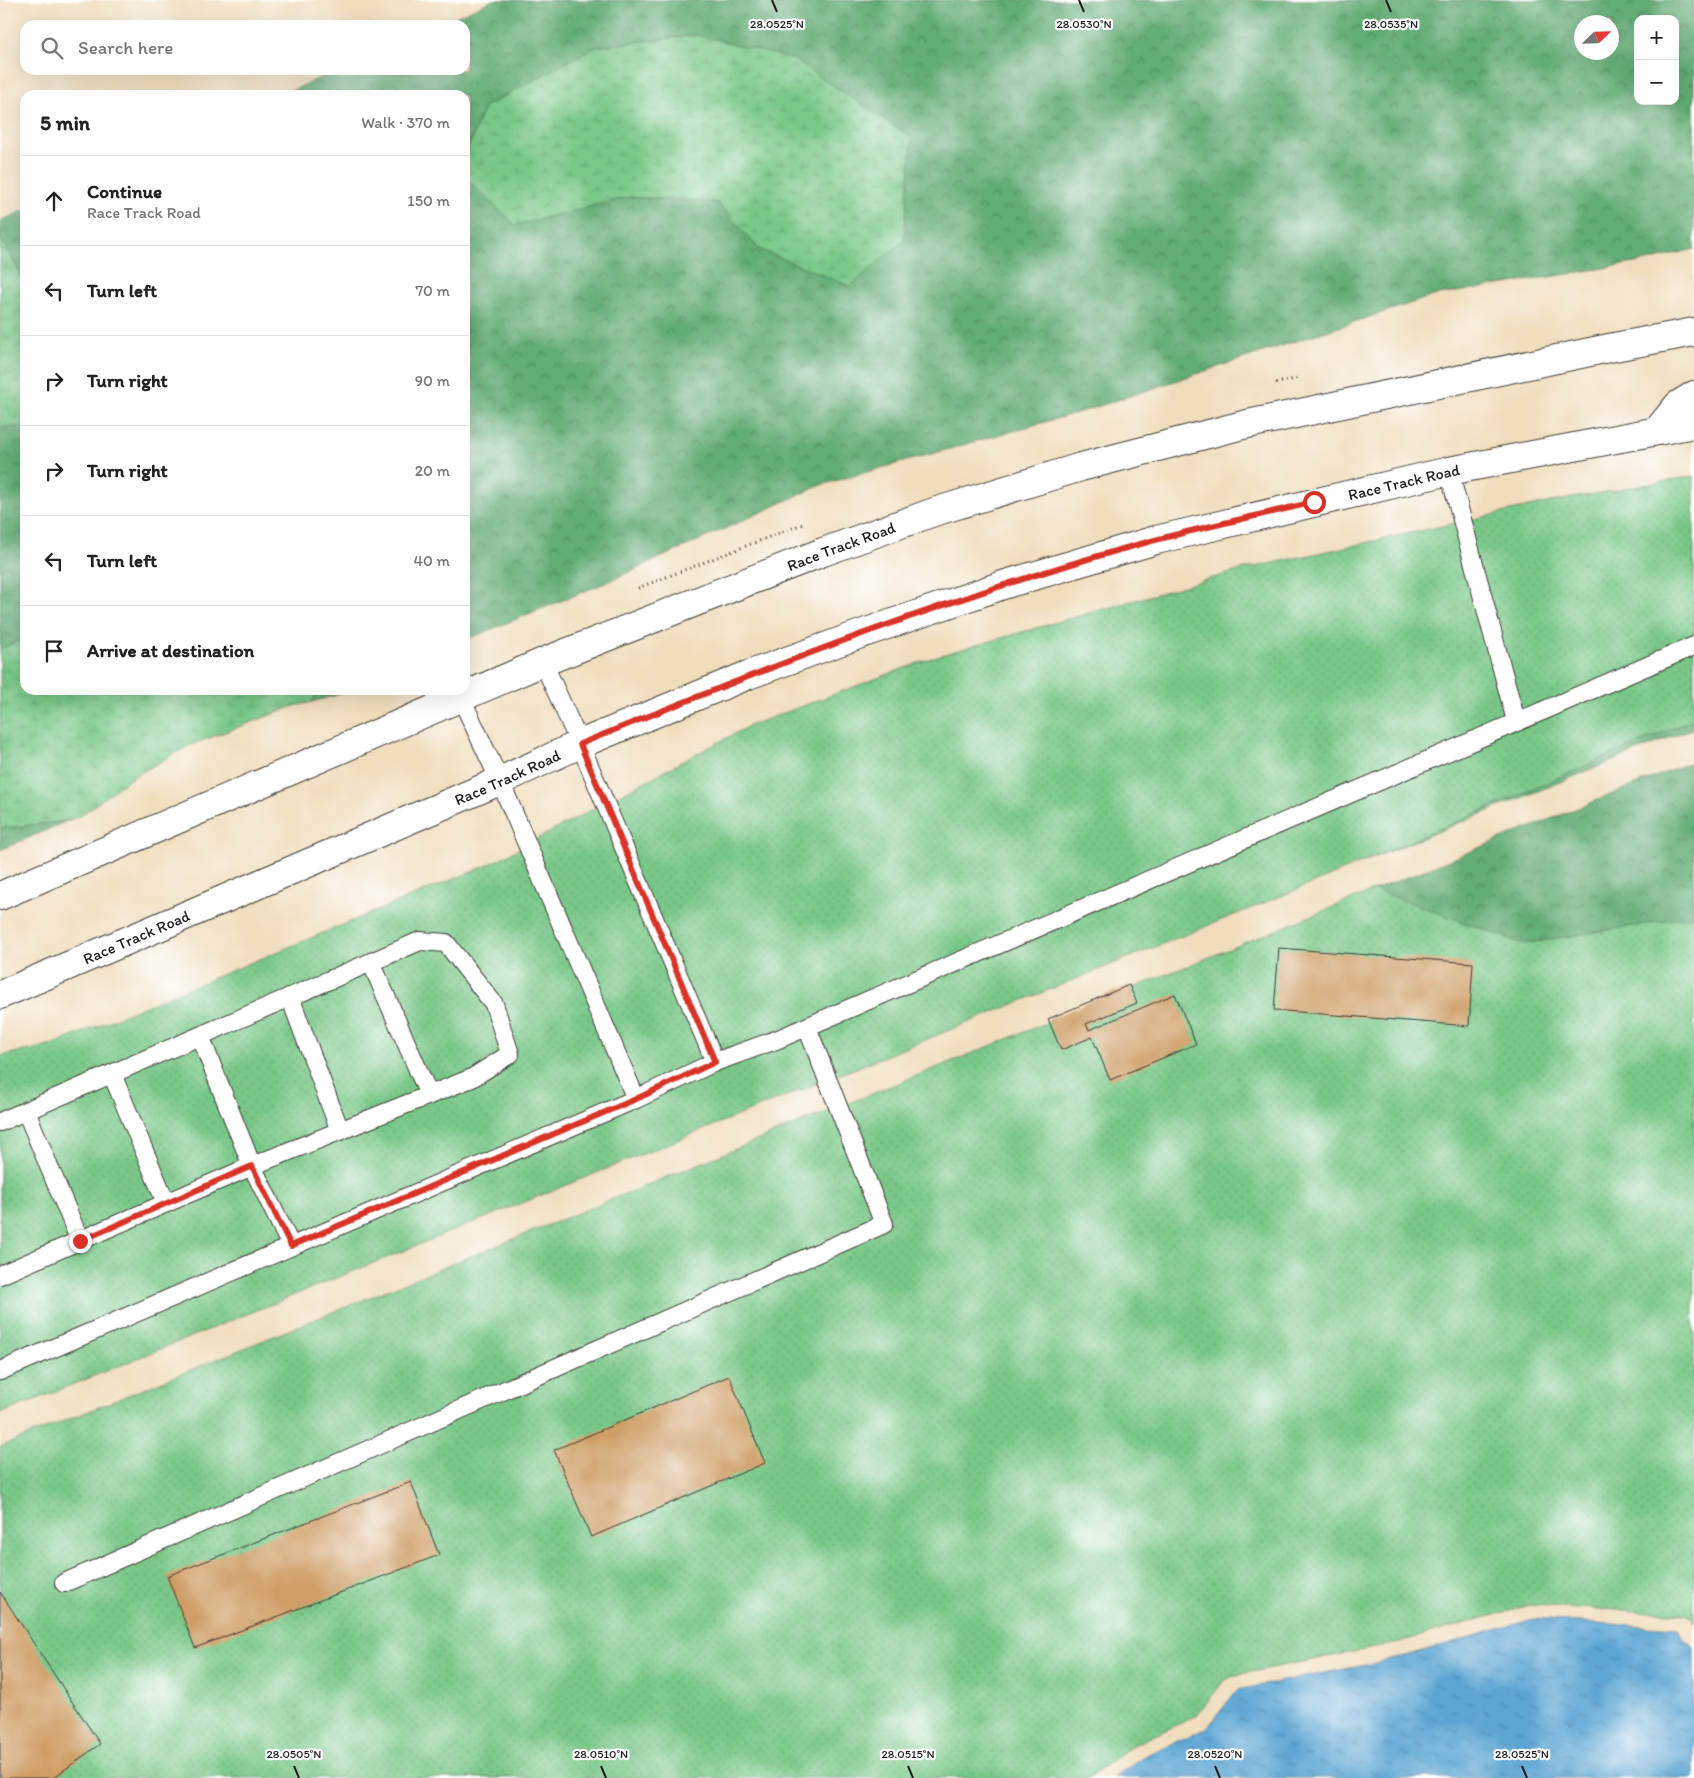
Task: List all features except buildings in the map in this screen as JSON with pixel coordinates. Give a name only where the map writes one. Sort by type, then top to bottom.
[{"type":"main road","name":"Race Track Road","points":[[470,694],[543,662],[842,545],[934,512],[1081,467],[1253,423],[1609,348],[1694,332]]},
{"type":"main road","points":[[1657,431],[1678,405],[1694,394]]},
{"type":"main road","name":"Race Track Road","points":[[0,995],[500,781],[580,744],[748,675],[1006,584],[1156,540],[1449,471],[1694,424]]},
{"type":"main road","name":"Race Track Road","points":[[0,896],[468,695]]},
{"type":"lane","points":[[1449,471],[1516,721]]},
{"type":"lane","points":[[0,1371],[636,1099],[715,1062],[807,1027],[1694,646]]},
{"type":"lane","points":[[543,662],[580,744],[715,1062]]},
{"type":"lane","points":[[461,698],[500,781],[636,1099]]},
{"type":"lane","points":[[0,1122],[420,941],[446,943],[494,1004],[510,1054],[472,1078],[252,1166],[0,1276]]},
{"type":"lane","points":[[371,962],[429,1095]]},
{"type":"lane","points":[[290,997],[340,1131]]},
{"type":"lane","points":[[64,1583],[884,1224],[807,1027]]},
{"type":"lane","points":[[200,1036],[252,1166],[291,1246]]},
{"type":"lane","points":[[112,1074],[166,1203]]},
{"type":"lane","points":[[26,1111],[80,1241]]},
{"type":"green space","points":[[493,0],[1694,0],[1694,249],[1653,260],[1433,296],[1084,411],[821,485],[605,583],[470,638],[470,183],[515,225],[629,197],[717,202],[759,249],[697,35],[595,47],[484,107],[470,144],[470,90],[293,90],[326,75],[470,75],[470,20],[449,20]]},
{"type":"green space","points":[[697,35],[793,59],[912,138],[904,240],[850,286],[759,249],[717,202],[629,197],[515,225],[470,183],[470,144],[484,107],[595,47]]},
{"type":"green space","points":[[20,212],[20,272],[0,238],[0,221]]},
{"type":"green space","points":[[0,238],[20,272],[20,426],[0,428]]},
{"type":"green space","points":[[20,426],[20,640],[0,649],[0,428]]},
{"type":"green space","points":[[1694,476],[1694,719],[1333,875],[0,1414],[0,1056],[49,1046],[490,864],[749,726],[934,657],[1241,570],[1556,501]]},
{"type":"green space","points":[[20,640],[20,695],[316,695],[312,702],[294,706],[188,746],[128,780],[80,816],[67,821],[0,828],[0,649]]},
{"type":"green space","points":[[316,695],[336,695],[334,696],[312,702]]},
{"type":"green space","points":[[1694,719],[1694,728],[1333,874]]},
{"type":"green space","points":[[1694,761],[1694,916],[1523,944],[1375,890]]},
{"type":"green space","points":[[67,821],[0,850],[0,828]]},
{"type":"green space","points":[[1375,890],[1523,944],[1694,916],[1694,1623],[1691,1617],[1686,1614],[1529,1605],[1389,1645],[1231,1676],[1223,1682],[1196,1716],[1133,1745],[1088,1778],[0,1778],[0,1447]]},
{"type":"water","points":[[1533,1619],[1678,1628],[1683,1638],[1694,1647],[1694,1778],[1114,1778],[1142,1757],[1207,1728],[1237,1690],[1391,1660]]},
{"type":"route","points":[[80,1241],[252,1166],[291,1246],[636,1099],[715,1062],[580,744],[748,675],[1006,584],[1156,540],[1314,502]]}]
